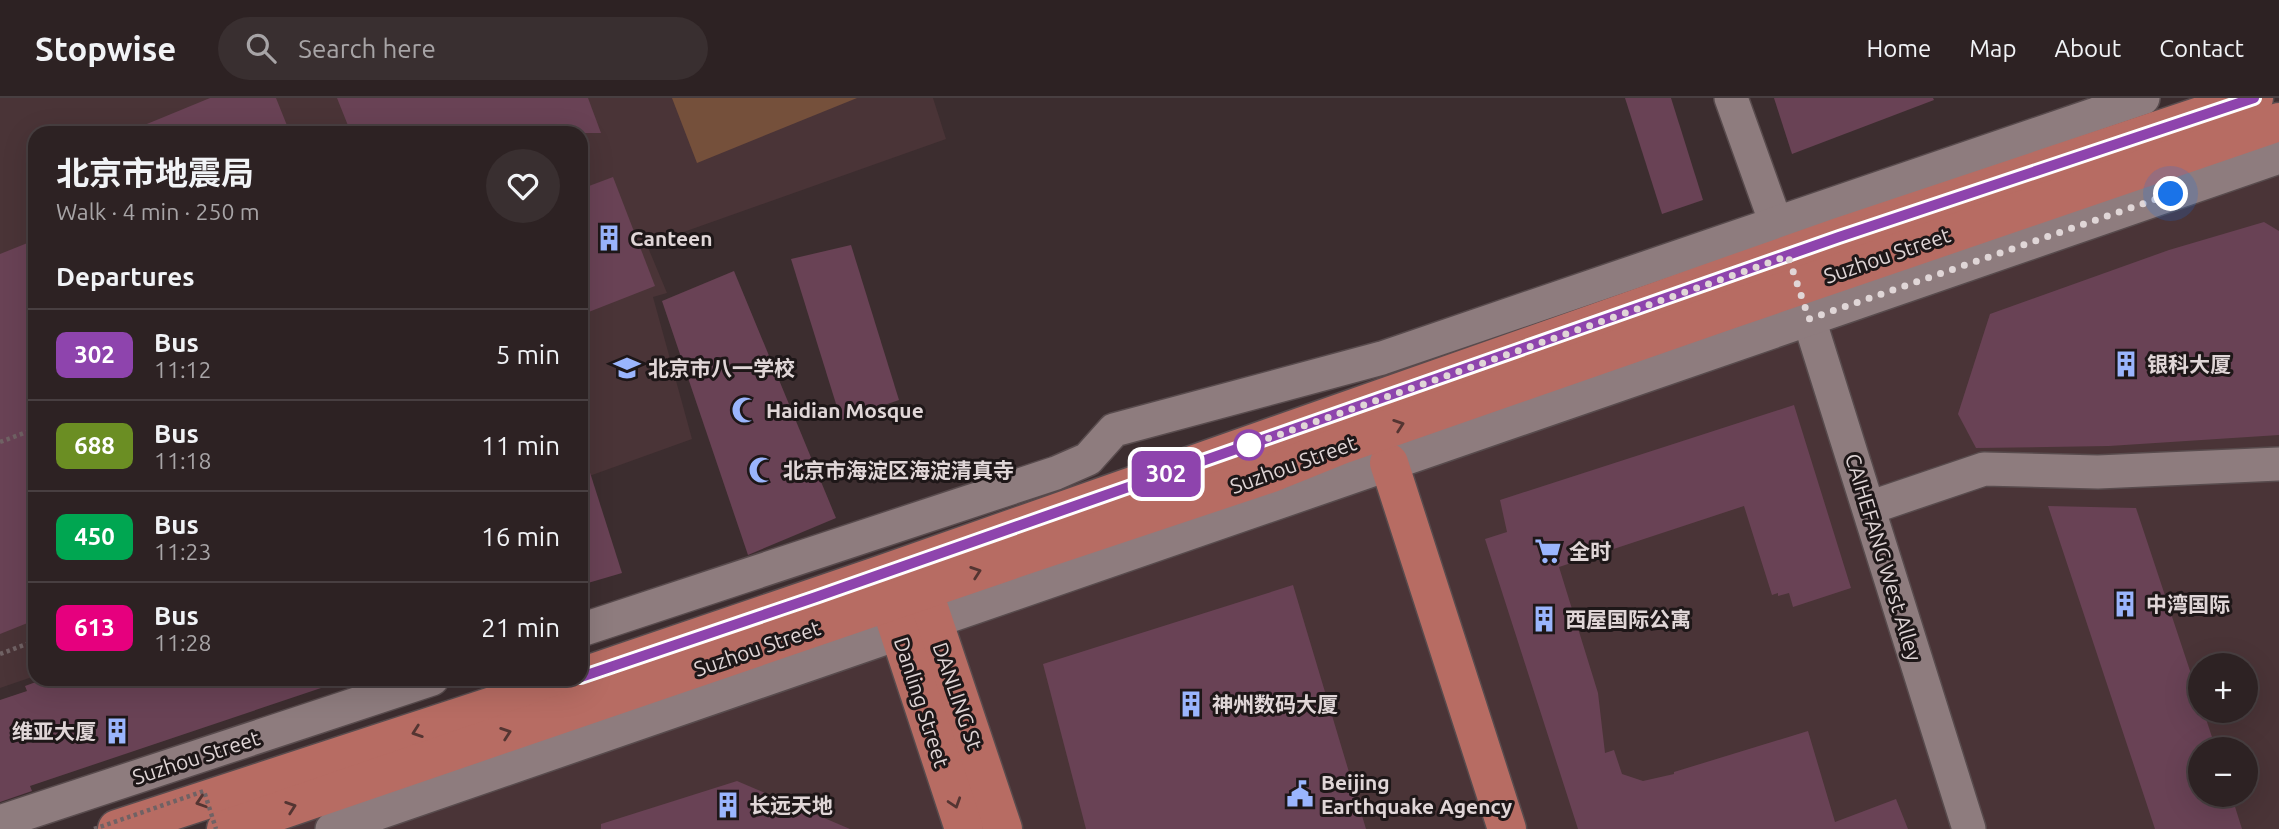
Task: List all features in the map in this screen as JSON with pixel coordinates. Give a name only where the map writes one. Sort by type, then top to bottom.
[{"type":"main road","name":"Suzhou Street","points":[[1793,271],[2134,109],[2254,98]]},
{"type":"main road","name":"Suzhou Street","points":[[226,829],[1272,474],[1793,271],[2279,122]]},
{"type":"main road","points":[[1389,463],[1507,829]]},
{"type":"main road","name":"Suzhou Street","points":[[588,675],[907,597]]},
{"type":"main road","name":"Danling Street","points":[[907,597],[964,829]]},
{"type":"main road","name":"DANLING St","points":[[907,597],[1003,829]]},
{"type":"main road","points":[[117,829],[554,686]]},
{"type":"street","name":"CAIHEFANG West Alley","points":[[1731,98],[1793,271],[1969,829]]},
{"type":"street","name":"Suzhou Street","points":[[588,628],[1056,473],[1088,459],[1114,430],[1382,358],[1793,271],[2279,157]]},
{"type":"street","name":"Suzhou Street","points":[[332,829],[907,597],[1389,463],[1793,271]]},
{"type":"street","points":[[1868,508],[1984,469],[2098,472],[2279,464]]},
{"type":"street","name":"Suzhou Street","points":[[0,822],[411,686]]},
{"type":"path","points":[[0,442],[28,432]]},
{"type":"path","points":[[0,654],[28,644]]},
{"type":"path","points":[[94,829],[204,791],[216,829]]},
{"type":"shaded area","name":"北京市八一学校","points":[[0,98],[933,98],[946,139],[647,245],[667,293],[653,297],[692,439],[588,476],[588,126],[28,126],[28,678],[0,688]]},
{"type":"shaded area","points":[[672,98],[857,98],[697,163]]},
{"type":"shaded area","points":[[2279,123],[2279,829],[226,829]]},
{"type":"building","points":[[210,98],[276,98],[287,126],[142,126]]},
{"type":"building","points":[[337,98],[588,98],[601,133],[588,133],[588,126],[348,126]]},
{"type":"building","points":[[1625,98],[1671,98],[1703,200],[1662,214]]},
{"type":"building","points":[[1774,98],[1933,98],[1934,100],[1792,154]]},
{"type":"building","name":"Canteen","points":[[613,177],[655,286],[588,312],[588,186]]},
{"type":"building","name":"银科大厦","points":[[2264,222],[2279,231],[2279,435],[2109,446],[1976,448],[1958,414],[1990,314],[2169,250]]},
{"type":"building","points":[[28,243],[28,623],[0,634],[0,254]]},
{"type":"building","points":[[851,245],[899,400],[841,420],[791,259]]},
{"type":"building","name":"Haidian Mosque","points":[[734,271],[836,518],[748,555],[662,301]]},
{"type":"building","name":"西屋国际公寓","points":[[1794,405],[1851,588],[1793,607],[1789,593],[1772,595],[1744,506],[1559,567],[1598,693],[1605,753],[1614,750],[1622,774],[1643,781],[1674,774],[1808,731],[1835,822],[1896,799],[1908,829],[1578,829],[1485,539],[1507,532],[1500,500]]},
{"type":"building","points":[[588,466],[622,573],[588,583]]},
{"type":"building","name":"中湾国际","points":[[2048,506],[2136,508],[2188,665],[2188,723],[2207,723],[2212,737],[2188,737],[2188,807],[2235,807],[2242,829],[2155,829]]},
{"type":"building","name":"神州数码大厦","points":[[1293,585],[1366,829],[1086,829],[1043,664]]},
{"type":"building","name":"维亚大厦","points":[[25,686],[327,686],[30,786],[32,791],[0,802],[0,700],[27,691]]},
{"type":"building","name":"长远天地","points":[[737,781],[850,829],[601,829],[601,824]]},
{"type":"bus line","name":"302","points":[[588,675],[1697,289],[1839,237],[2254,98]]},
{"type":"place","name":"Canteen","points":[[609,238]]},
{"type":"place","name":"银科大厦","points":[[2126,364]]},
{"type":"place","name":"北京市八一学校","points":[[627,368]]},
{"type":"place","name":"Haidian Mosque","points":[[745,410]]},
{"type":"place","name":"北京市海淀区海淀清真寺","points":[[762,470]]},
{"type":"place","name":"全时","points":[[1548,551]]},
{"type":"place","name":"中湾国际","points":[[2125,604]]},
{"type":"place","name":"西屋国际公寓","points":[[1544,619]]},
{"type":"place","name":"神州数码大厦","points":[[1191,704]]},
{"type":"place","name":"维亚大厦","points":[[117,731]]},
{"type":"place","name":"Beijing Earthquake Agency","points":[[1300,794]]},
{"type":"place","name":"长远天地","points":[[728,805]]},
{"type":"route","points":[[1249,445],[1241,448],[1788,256],[1809,319],[2171,194]]}]
